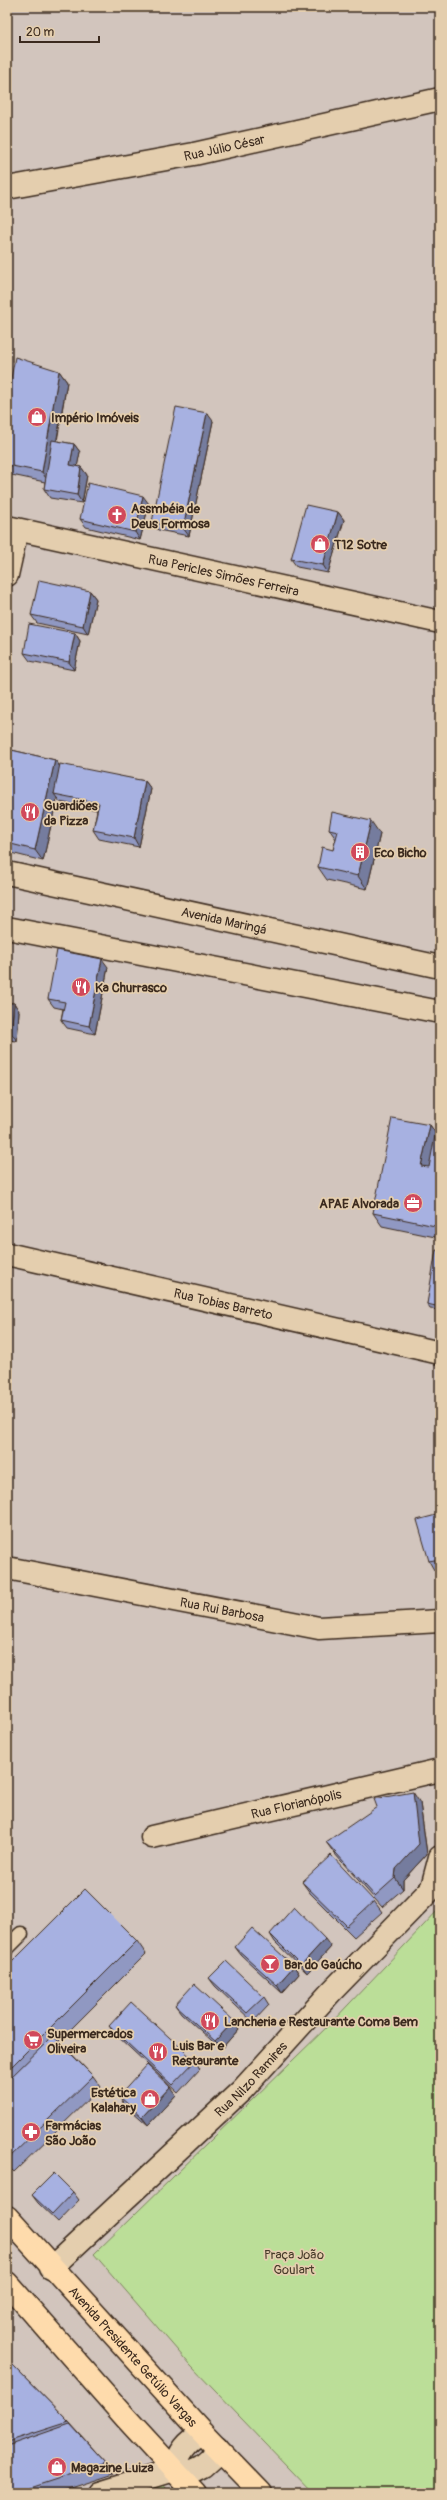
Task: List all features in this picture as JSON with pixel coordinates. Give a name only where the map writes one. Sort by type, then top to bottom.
[{"type":"main road","name":"Avenida Presidente Getúlio Vargas","points":[[7,2217],[51,2268],[261,2493]]},
{"type":"main road","points":[[7,2283],[195,2493]]},
{"type":"street","name":"Rua Júlio César","points":[[7,188],[194,154],[440,99]]},
{"type":"street","points":[[7,575],[12,529]]},
{"type":"street","name":"Rua Pericles Simões Ferreira","points":[[12,529],[440,622]]},
{"type":"street","name":"Avenida Maringá","points":[[7,873],[440,968]]},
{"type":"street","points":[[7,928],[440,1012]]},
{"type":"street","name":"Rua Tobias Barreto","points":[[7,1254],[440,1353]]},
{"type":"street","name":"Rua Rui Barbosa","points":[[7,1568],[319,1628],[440,1621]]},
{"type":"street","name":"Rua Florianópolis","points":[[152,1838],[440,1770]]},
{"type":"street","points":[[436,1884],[440,1857]]},
{"type":"street","name":"Rua Nilzo Ramires","points":[[51,2268],[242,2090],[330,1993],[436,1884]]},
{"type":"street","points":[[100,2493],[174,2470],[193,2471],[203,2466],[212,2458],[210,2440]]},
{"type":"lane","points":[[7,1948],[21,1934]]},
{"type":"green space","name":"Praça João Goulart","points":[[440,1908],[440,2493],[313,2493],[191,2366],[94,2254],[331,2023]]},
{"type":"green space","points":[[162,2483],[170,2493],[131,2493]]},
{"type":"building","name":"Império Imóveis","points":[[15,357],[59,371],[42,472],[7,465],[7,400]]},
{"type":"building","points":[[176,407],[207,413],[183,528],[152,522]]},
{"type":"building","points":[[52,440],[74,444],[70,465],[81,467],[77,495],[44,489]]},
{"type":"building","name":"Assmbéia de Deus Formosa","points":[[88,483],[143,496],[135,532],[80,519]]},
{"type":"building","name":"T12 Sotre","points":[[306,505],[338,512],[323,565],[291,559]]},
{"type":"building","points":[[39,580],[90,591],[83,626],[31,615]]},
{"type":"building","points":[[29,624],[75,633],[69,662],[24,653]]},
{"type":"building","name":"Guardiões da Pizza","points":[[7,749],[55,760],[35,850],[7,843]]},
{"type":"building","points":[[60,764],[145,781],[134,838],[93,830],[99,803],[54,794]]},
{"type":"building","points":[[332,812],[371,821],[358,876],[318,867],[322,847],[333,850],[338,831],[329,829]]},
{"type":"building","name":"Ka Churrasco","points":[[57,950],[102,959],[89,1026],[61,1020],[65,1002],[48,999]]},
{"type":"building","points":[[7,1003],[14,1003],[11,1033],[7,1032]]},
{"type":"building","name":"APAE Alvorada","points":[[392,1118],[430,1125],[421,1166],[429,1167],[436,1131],[440,1132],[440,1227],[373,1213]]},
{"type":"building","points":[[436,1250],[440,1251],[440,1307],[427,1304]]},
{"type":"building","points":[[440,1514],[440,1559],[429,1561],[417,1520]]},
{"type":"building","points":[[413,1792],[419,1844],[396,1869],[395,1878],[375,1896],[326,1842],[377,1807],[374,1799]]},
{"type":"building","points":[[331,1855],[374,1901],[347,1926],[302,1882]]},
{"type":"building","name":"Supermercados Oliveira","points":[[85,1889],[137,1941],[7,2071],[7,1967]]},
{"type":"building","points":[[294,1907],[325,1939],[301,1965],[270,1934]]},
{"type":"building","name":"Bar do Gaúcho","points":[[252,1928],[294,1966],[277,1985],[235,1947]]},
{"type":"building","points":[[226,1961],[264,1997],[247,2013],[209,1978]]},
{"type":"building","name":"Lancheria e Restaurante Coma Bem","points":[[194,1984],[234,2021],[215,2041],[175,2005]]},
{"type":"building","name":"Luis Bar e Restaurante","points":[[131,2002],[195,2061],[172,2085],[109,2026]]},
{"type":"building","name":"Farmácias São João","points":[[53,2036],[93,2076],[7,2160],[7,2081]]},
{"type":"building","name":"Estética Kalahary","points":[[147,2065],[170,2087],[142,2117],[119,2096]]},
{"type":"building","points":[[54,2173],[73,2192],[52,2214],[32,2195]]},
{"type":"building","points":[[7,2359],[69,2422],[7,2442]]},
{"type":"building","name":"Magazine Luiza","points":[[70,2424],[106,2463],[14,2493],[7,2493],[7,2446]]},
{"type":"place","name":"Império Imóveis","points":[[37,417]]},
{"type":"place","name":"Assmbéia de Deus Formosa","points":[[117,515]]},
{"type":"place","name":"T12 Sotre","points":[[320,544]]},
{"type":"place","name":"Guardiões da Pizza","points":[[30,812]]},
{"type":"place","name":"Eco Bicho","points":[[360,852]]},
{"type":"place","name":"Ka Churrasco","points":[[81,987]]},
{"type":"place","name":"APAE Alvorada","points":[[413,1203]]},
{"type":"place","name":"Bar do Gaúcho","points":[[270,1964]]},
{"type":"place","name":"Lancheria e Restaurante Coma Bem","points":[[210,2021]]},
{"type":"place","name":"Supermercados Oliveira","points":[[33,2040]]},
{"type":"place","name":"Luis Bar e Restaurante","points":[[158,2052]]},
{"type":"place","name":"Estética Kalahary","points":[[150,2099]]},
{"type":"place","name":"Farmácias São João","points":[[31,2132]]},
{"type":"place","name":"Magazine Luiza","points":[[57,2467]]}]
